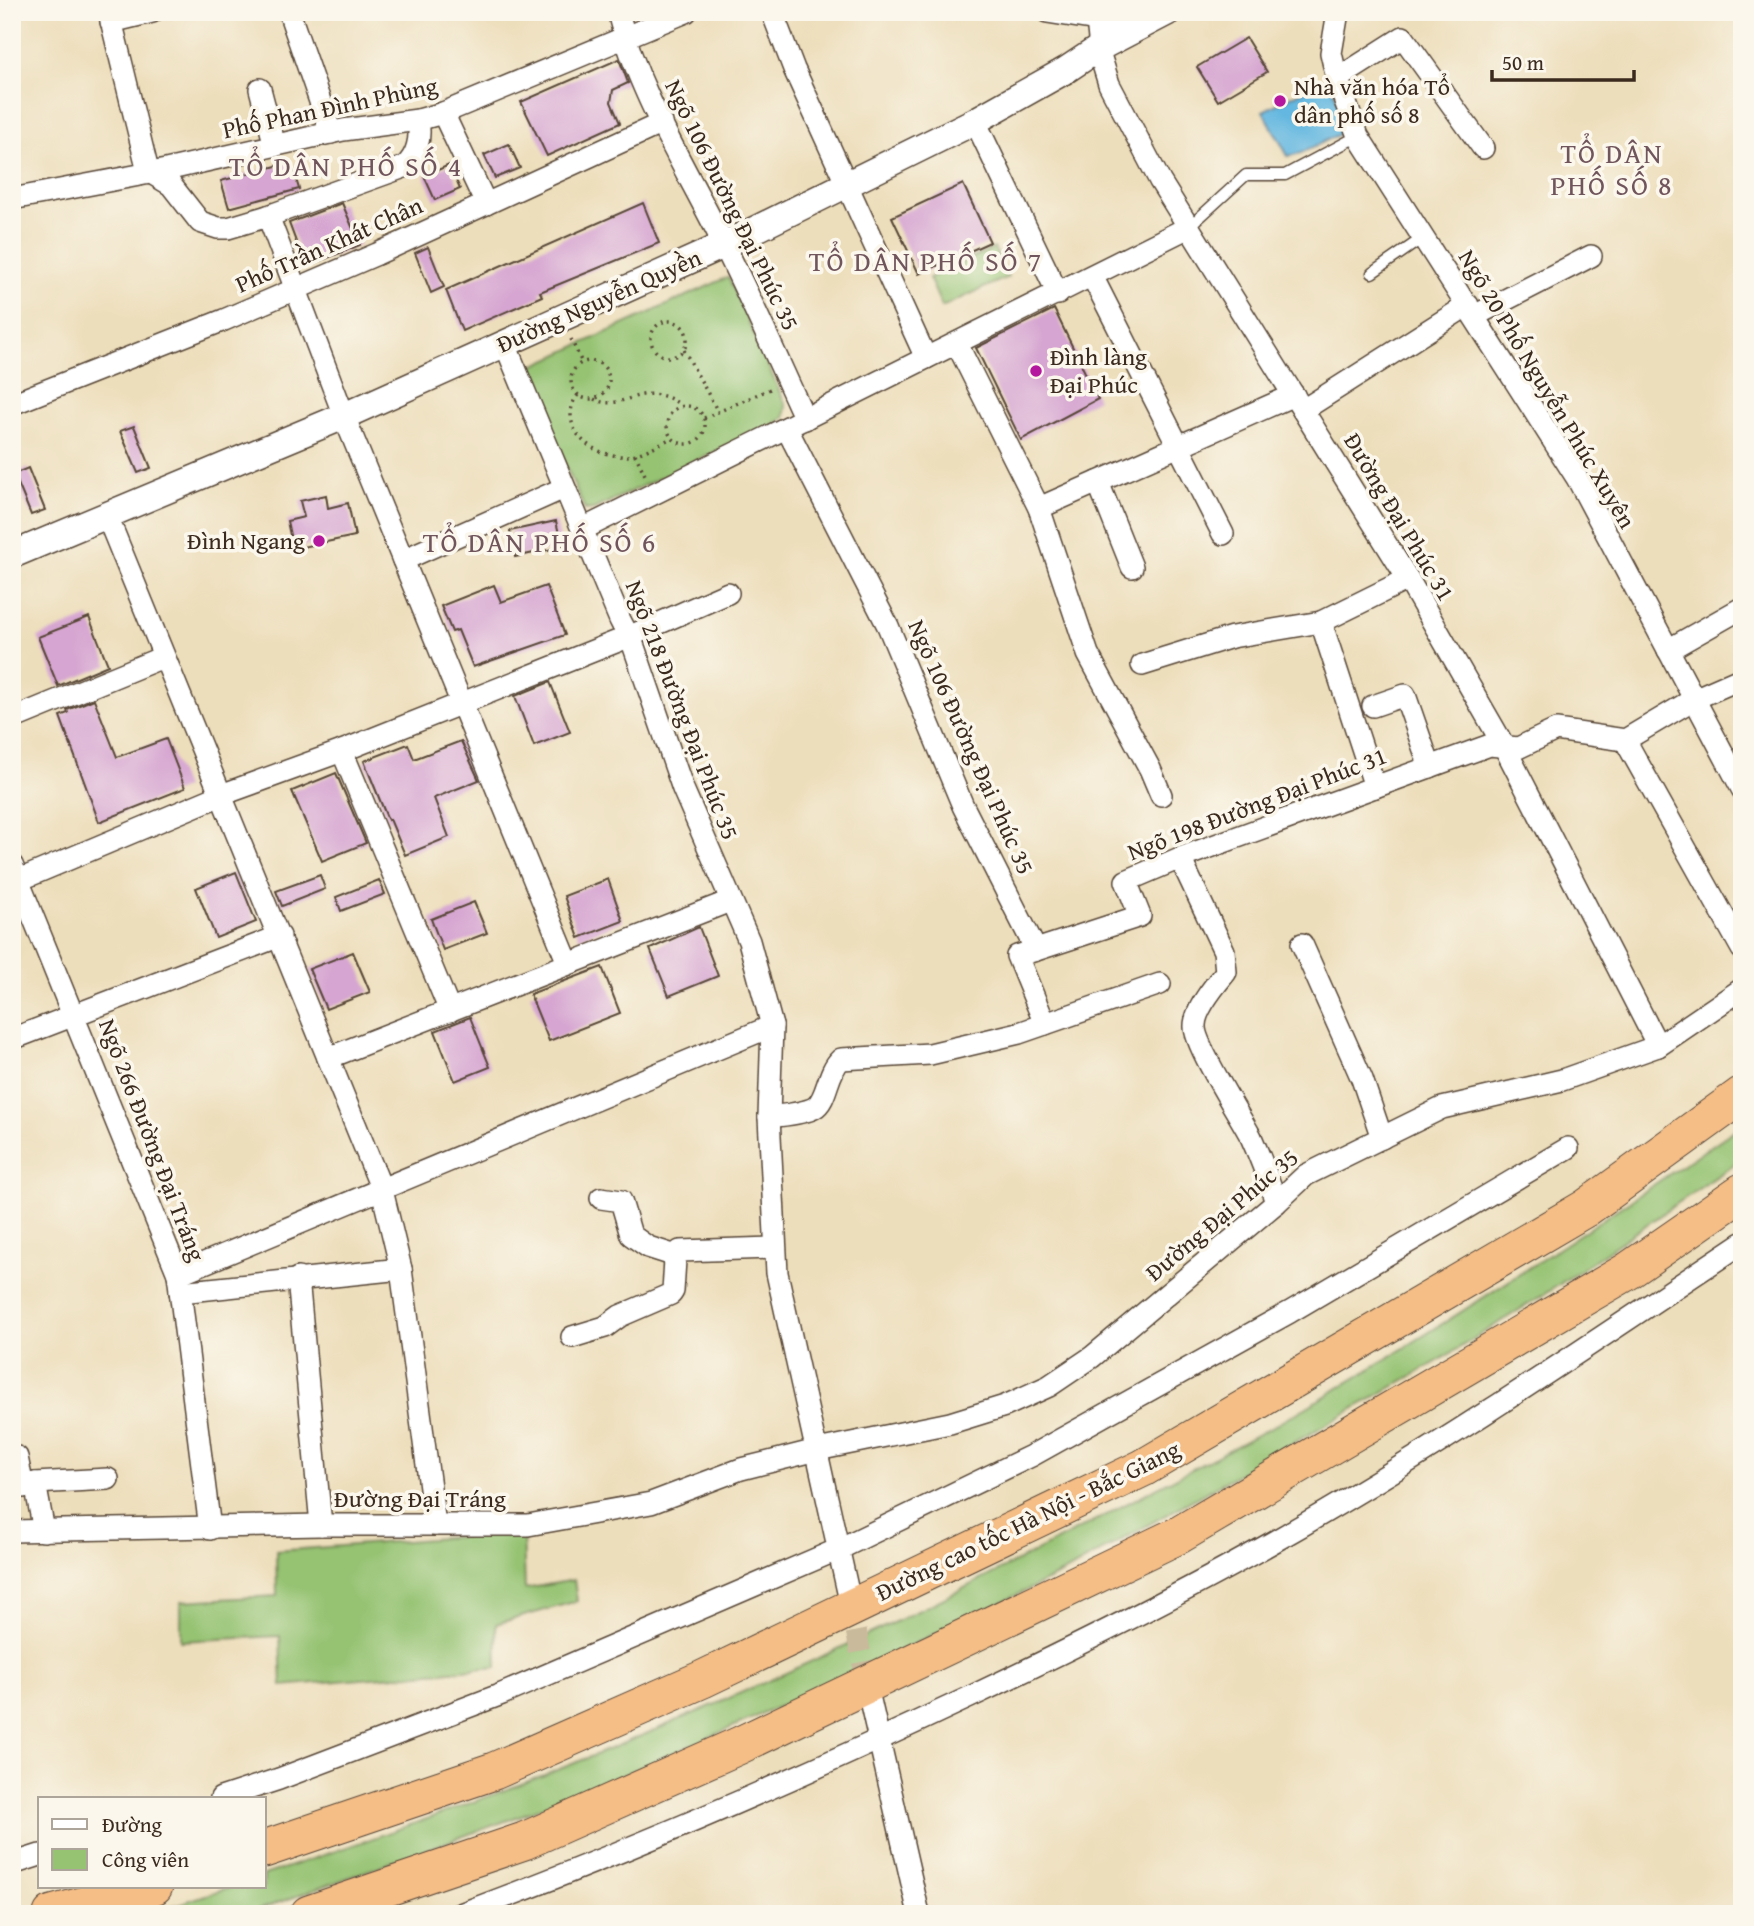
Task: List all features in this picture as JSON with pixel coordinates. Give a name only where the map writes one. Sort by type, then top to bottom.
[{"type":"highway","name":"Đường cao tốc Hà Nội - Bắc Giang","points":[[266,1848],[495,1771],[703,1679],[1143,1468],[1587,1208],[1742,1095]]},
{"type":"highway","points":[[309,1914],[524,1841],[738,1746],[1179,1535],[1628,1271],[1742,1192]]},
{"type":"highway","points":[[52,1914],[147,1888]]},
{"type":"street","points":[[152,12],[110,17],[148,172],[171,185],[195,217],[209,226],[228,228],[268,216],[404,167],[417,150],[418,120]]},
{"type":"street","points":[[289,12],[331,133]]},
{"type":"street","name":"Ngõ 106 Đường Đại Phúc 35","points":[[618,12],[625,40],[662,123],[724,245],[796,424],[888,626],[963,806],[1036,950]]},
{"type":"street","name":"Phố Phan Đình Phùng","points":[[12,200],[331,133],[418,120],[443,113],[625,40],[686,12]]},
{"type":"street","points":[[772,12],[794,69],[926,359]]},
{"type":"street","points":[[1047,12],[1098,16],[1168,13]]},
{"type":"street","name":"Ngõ 20 Phố Nguyễn Phúc Xuyên","points":[[1338,12],[1331,53],[1337,79],[1358,136],[1577,478],[1742,789]]},
{"type":"street","name":"Đường Nguyễn Quyền","points":[[12,555],[344,416],[724,245],[975,121],[1066,70],[1099,48],[1168,13]]},
{"type":"street","points":[[1066,70],[1098,16]]},
{"type":"street","name":"Đường Đại Phúc 31","points":[[1098,16],[1099,48],[1109,84],[1160,181],[1408,579],[1504,746],[1658,1046]]},
{"type":"street","points":[[1337,79],[1403,37],[1483,148]]},
{"type":"street","points":[[260,89],[275,146]]},
{"type":"street","points":[[443,113],[486,204]]},
{"type":"street","points":[[975,121],[1058,294]]},
{"type":"street","name":"Phố Trần Khát Chân","points":[[12,404],[296,289],[662,123]]},
{"type":"street","points":[[268,216],[344,416],[568,963]]},
{"type":"street","points":[[583,529],[1189,227]]},
{"type":"street","points":[[1039,508],[1179,446],[1298,402],[1471,311],[1591,256]]},
{"type":"street","points":[[1093,276],[1223,534]]},
{"type":"street","name":"Ngõ 218 Đường Đại Phúc 35","points":[[505,344],[564,488],[634,647],[684,789],[748,941],[772,1026],[769,1118],[777,1273],[850,1601]]},
{"type":"street","points":[[957,344],[1039,508],[1088,654],[1137,744],[1161,795]]},
{"type":"street","points":[[1098,482],[1132,567]]},
{"type":"street","points":[[403,560],[564,488]]},
{"type":"street","points":[[107,516],[382,1190],[401,1269],[435,1525]]},
{"type":"street","points":[[1142,664],[1232,637],[1321,622],[1408,579]]},
{"type":"street","points":[[14,876],[342,751],[628,637],[728,593]]},
{"type":"street","points":[[1668,650],[1742,608]]},
{"type":"street","points":[[1321,622],[1375,787]]},
{"type":"street","points":[[12,719],[163,657]]},
{"type":"street","points":[[1742,678],[1694,699],[1625,740],[1742,949]]},
{"type":"street","points":[[1373,706],[1405,695],[1430,766]]},
{"type":"street","name":"Ngõ 198 Đường Đại Phúc 31","points":[[1036,950],[1140,916],[1126,881],[1180,858],[1430,766],[1490,745],[1518,748],[1556,730],[1625,740]]},
{"type":"street","points":[[342,751],[450,1011]]},
{"type":"street","points":[[1180,858],[1224,951],[1226,972],[1214,986],[1196,1018],[1194,1029],[1250,1135],[1264,1165],[1276,1203]]},
{"type":"street","name":"Ngõ 266 Đường Đại Tráng","points":[[14,876],[74,1014],[179,1283],[210,1529]]},
{"type":"street","points":[[328,1058],[730,901]]},
{"type":"street","points":[[12,1039],[279,936]]},
{"type":"street","points":[[1302,944],[1362,1079],[1382,1138]]},
{"type":"street","points":[[1036,950],[1017,956],[1045,1024]]},
{"type":"street","points":[[769,1118],[815,1107],[822,1100],[829,1074],[841,1059],[930,1054],[1019,1033],[1160,984]]},
{"type":"street","name":"Đường Đại Phúc 35","points":[[817,1450],[950,1423],[1005,1406],[1049,1385],[1093,1357],[1306,1175],[1442,1108],[1562,1080],[1658,1046],[1742,989]]},
{"type":"street","points":[[179,1283],[382,1190],[772,1026]]},
{"type":"street","points":[[224,1797],[279,1779],[502,1694],[839,1549],[1031,1456],[1290,1312],[1568,1148]]},
{"type":"street","points":[[601,1198],[621,1201],[631,1235],[648,1247],[676,1256]]},
{"type":"street","points":[[460,1914],[635,1847],[880,1740],[1109,1630],[1275,1541],[1490,1412],[1742,1243]]},
{"type":"street","points":[[572,1336],[605,1327],[620,1316],[671,1294],[676,1256],[684,1250],[775,1248]]},
{"type":"street","points":[[179,1283],[298,1278],[401,1269]]},
{"type":"street","points":[[298,1278],[321,1525]]},
{"type":"street","name":"Đường Đại Tráng","points":[[12,1531],[321,1525],[528,1525],[650,1503],[741,1469],[817,1450]]},
{"type":"street","points":[[17,1457],[23,1487],[36,1483],[108,1479]]},
{"type":"street","points":[[36,1483],[44,1531]]},
{"type":"street","points":[[870,1700],[919,1914]]},
{"type":"street","points":[[12,1864],[38,1856]]},
{"type":"lane","points":[[1189,227],[1245,175],[1285,175],[1358,136]]},
{"type":"lane","points":[[1372,273],[1424,237]]},
{"type":"path","points":[[684,349],[680,354],[670,357],[656,351],[651,337],[656,327],[669,321],[681,325],[688,337],[684,349],[718,412]]},
{"type":"path","points":[[571,339],[582,363]]},
{"type":"path","points":[[594,399],[604,392],[609,381],[608,375],[597,362],[582,363],[575,368],[571,376],[571,386],[584,398],[614,402],[653,393],[672,399],[682,406],[694,407],[704,418],[705,430],[696,441],[683,444],[672,438],[667,420],[672,412],[682,406]]},
{"type":"path","points":[[704,418],[776,386]]},
{"type":"path","points":[[578,395],[572,403],[571,413],[577,434],[599,451],[621,456],[635,454],[672,438]]},
{"type":"path","points":[[635,454],[649,483]]},
{"type":"green space","points":[[994,248],[1008,277],[942,307],[929,278]]},
{"type":"green space","points":[[728,277],[786,406],[784,418],[594,509],[585,510],[524,370]]},
{"type":"green space","points":[[1742,1125],[1742,1159],[1554,1288],[1440,1360],[1063,1573],[819,1689],[625,1774],[522,1815],[246,1914],[148,1914],[227,1888],[266,1888],[266,1874],[554,1772],[838,1649],[962,1589],[1247,1441],[1363,1374],[1581,1234]]},
{"type":"green space","points":[[523,1532],[525,1589],[574,1580],[577,1601],[496,1624],[497,1667],[282,1686],[280,1636],[181,1641],[181,1601],[277,1596],[276,1551]]},
{"type":"water","points":[[1328,78],[1350,129],[1301,153],[1288,156],[1263,111]]},
{"type":"building","points":[[1246,38],[1267,72],[1218,101],[1197,67]]},
{"type":"building","points":[[619,59],[628,83],[613,90],[611,102],[620,123],[547,156],[521,102]]},
{"type":"building","points":[[509,144],[520,168],[495,178],[484,155]]},
{"type":"building","points":[[291,162],[299,189],[229,208],[221,181]]},
{"type":"building","points":[[449,165],[460,189],[435,200],[424,176]]},
{"type":"building","points":[[963,184],[990,242],[919,274],[892,217]]},
{"type":"building","points":[[342,203],[360,245],[315,263],[301,255],[289,223]]},
{"type":"building","points":[[643,203],[659,243],[540,292],[542,296],[462,331],[446,290]]},
{"type":"building","points":[[428,247],[444,287],[431,293],[415,253]]},
{"type":"building","name":"Đình làng Đại Phúc","points":[[1054,309],[1098,399],[1021,440],[976,348]]},
{"type":"building","points":[[134,426],[151,468],[138,473],[120,431]]},
{"type":"building","points":[[28,468],[45,510],[31,515],[14,474]]},
{"type":"building","points":[[326,495],[328,508],[348,503],[355,536],[293,549],[287,521],[304,517],[300,501]]},
{"type":"building","points":[[556,521],[562,547],[515,557],[510,531]]},
{"type":"building","points":[[494,585],[501,602],[546,586],[565,635],[473,667],[458,630],[452,632],[441,606]]},
{"type":"building","points":[[89,617],[108,665],[58,686],[38,637]]},
{"type":"building","points":[[550,682],[570,732],[534,746],[515,696]]},
{"type":"building","points":[[94,699],[117,757],[166,739],[185,788],[99,822],[60,716],[68,713],[67,710]]},
{"type":"building","points":[[461,741],[479,780],[434,798],[449,837],[405,855],[364,761],[408,744],[414,759]]},
{"type":"building","points":[[336,773],[366,843],[322,861],[292,791]]},
{"type":"building","points":[[236,872],[256,922],[216,938],[196,888]]},
{"type":"building","points":[[320,875],[325,889],[282,906],[276,891]]},
{"type":"building","points":[[608,879],[623,921],[579,938],[564,896]]},
{"type":"building","points":[[379,880],[385,894],[341,911],[336,897]]},
{"type":"building","points":[[474,902],[487,933],[443,950],[431,919]]},
{"type":"building","points":[[699,927],[718,976],[669,996],[650,949]]},
{"type":"building","points":[[353,952],[370,992],[326,1009],[309,969]]},
{"type":"building","points":[[602,967],[620,1013],[549,1041],[530,994]]},
{"type":"building","points":[[470,1017],[490,1067],[455,1081],[435,1031]]},
{"type":"tunnel","points":[[850,1601],[869,1694]]},
{"type":"place","name":"Nhà văn hóa Tổ dân phố số 8","points":[[1280,101]]},
{"type":"place","name":"Đình làng Đại Phúc","points":[[1036,371]]},
{"type":"place","name":"Đình Ngang","points":[[319,541]]},
{"type":"district","name":"TỔ DÂN PHỐ SỐ 4","points":[[346,166]]},
{"type":"district","name":"TỔ DÂN PHỐ SỐ 8","points":[[1612,169]]},
{"type":"district","name":"TỔ DÂN PHỐ SỐ 7","points":[[926,261]]},
{"type":"district","name":"TỔ DÂN PHỐ SỐ 6","points":[[540,542]]}]
